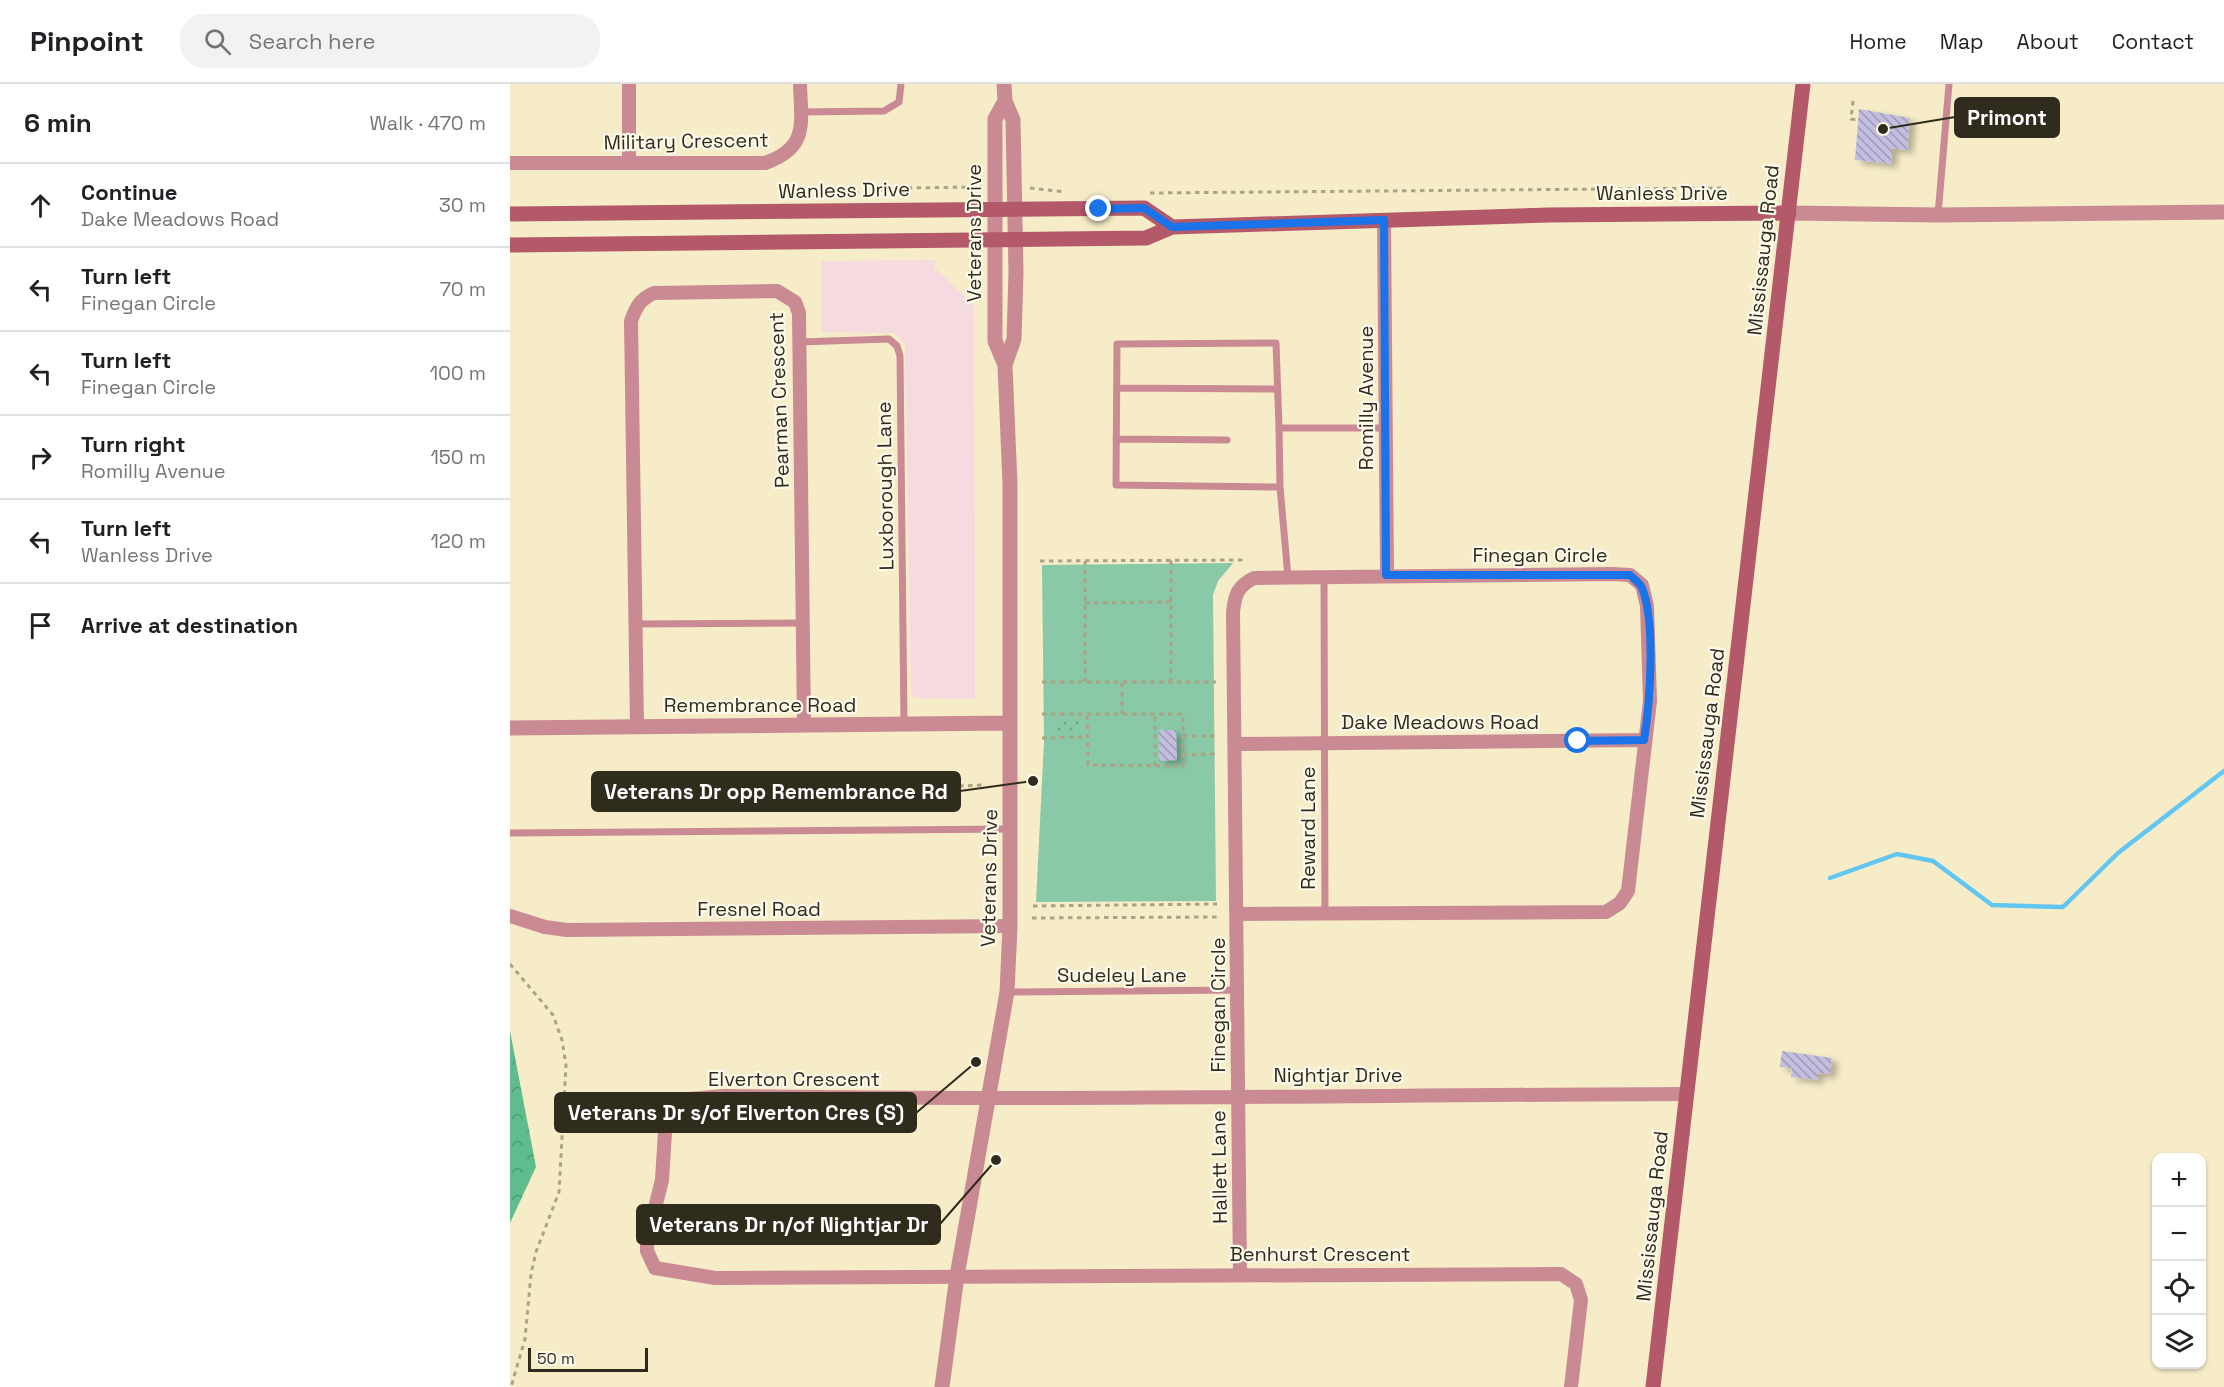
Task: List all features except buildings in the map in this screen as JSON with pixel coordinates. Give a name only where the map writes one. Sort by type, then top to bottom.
[{"type":"main road","name":"Mississauga Road","points":[[1653,1387],[1803,84]]},
{"type":"main road","name":"Wanless Drive","points":[[510,214],[1144,208],[1172,227]]},
{"type":"main road","name":"Wanless Drive","points":[[510,244],[1146,238],[1172,227],[1549,215],[1789,213]]},
{"type":"street","points":[[629,84],[629,163]]},
{"type":"street","name":"Military Crescent","points":[[510,163],[765,163],[780,158],[792,148],[801,135],[800,84]]},
{"type":"street","name":"Veterans Drive","points":[[1004,84],[1005,101],[1013,120],[1015,239],[1014,339],[1005,365]]},
{"type":"street","name":"Veterans Drive","points":[[942,1387],[957,1276],[1006,992],[1010,926],[1010,484],[1005,365],[995,341],[994,119],[1005,101]]},
{"type":"street","name":"Wanless Drive","points":[[1789,213],[1938,215],[2224,212]]},
{"type":"street","name":"Romilly Avenue","points":[[1384,220],[1386,575]]},
{"type":"street","name":"Pearman Crescent","points":[[637,727],[632,321],[636,307],[645,297],[654,293],[777,291],[795,302],[799,313],[804,725]]},
{"type":"street","name":"Finegan Circle","points":[[1238,914],[1606,912],[1620,903],[1628,891],[1650,701],[1647,606],[1642,585],[1630,575],[1288,577],[1254,578],[1241,584],[1235,597],[1238,1095]]},
{"type":"street","name":"Remembrance Road","points":[[510,728],[1009,723]]},
{"type":"street","name":"Dake Meadows Road","points":[[1235,744],[1644,740]]},
{"type":"street","name":"Fresnel Road","points":[[510,916],[545,927],[567,930],[1010,926]]},
{"type":"street","name":"Nightjar Drive","points":[[989,1099],[1238,1095],[1687,1094]]},
{"type":"street","name":"Hallett Lane","points":[[1238,1095],[1240,1275]]},
{"type":"street","name":"Elverton Crescent","points":[[957,1276],[715,1278],[655,1268],[647,1251],[647,1240],[662,1180],[665,1132],[672,1110],[689,1099],[724,1096],[989,1099]]},
{"type":"street","name":"Benhurst Crescent","points":[[957,1276],[1561,1274],[1576,1284],[1581,1300],[1571,1387]]},
{"type":"lane","points":[[800,112],[884,111],[899,102],[901,84]]},
{"type":"lane","points":[[1938,215],[1949,84]]},
{"type":"lane","name":"Luxborough Lane","points":[[800,342],[889,339],[897,346],[900,356],[904,725]]},
{"type":"lane","points":[[1280,487],[1116,485],[1117,344],[1276,343],[1280,487],[1288,577]]},
{"type":"lane","points":[[1117,388],[1277,389]]},
{"type":"lane","points":[[1279,428],[1386,428]]},
{"type":"lane","points":[[1116,439],[1227,440]]},
{"type":"lane","name":"Reward Lane","points":[[1324,577],[1325,914]]},
{"type":"lane","points":[[636,624],[803,623]]},
{"type":"lane","points":[[510,833],[1011,829]]},
{"type":"lane","name":"Sudeley Lane","points":[[1006,992],[1237,990]]},
{"type":"path","points":[[1853,101],[1851,119],[1858,120]]},
{"type":"path","points":[[1046,188],[1075,194]]},
{"type":"path","points":[[1146,193],[1724,188]]},
{"type":"path","points":[[1171,559],[1171,682]]},
{"type":"path","points":[[1040,561],[1244,560]]},
{"type":"path","points":[[1084,682],[1085,561]]},
{"type":"path","points":[[1085,603],[1171,602]]},
{"type":"path","points":[[1042,682],[1216,682]]},
{"type":"path","points":[[1122,682],[1122,714]]},
{"type":"path","points":[[1042,714],[1087,714],[1122,714],[1155,714],[1183,714],[1183,766],[1088,765],[1087,714]]},
{"type":"path","points":[[1155,714],[1155,766]]},
{"type":"path","points":[[1183,736],[1216,736]]},
{"type":"path","points":[[1042,738],[1087,737]]},
{"type":"path","points":[[1183,755],[1216,754]]},
{"type":"path","points":[[959,786],[984,785]]},
{"type":"path","points":[[1033,906],[1217,904]]},
{"type":"path","points":[[1032,918],[1217,916]]},
{"type":"path","points":[[510,964],[553,1016],[562,1040],[566,1065],[559,1192],[536,1252],[531,1274],[525,1339],[511,1387]]},
{"type":"shaded area","points":[[935,260],[935,268],[974,306],[975,699],[914,697],[911,689],[905,344],[892,333],[822,332],[822,261]]},
{"type":"green space","points":[[1233,563],[1218,581],[1213,595],[1216,901],[1036,902],[1044,742],[1042,565]]},
{"type":"green space","points":[[1081,719],[1081,732],[1055,732],[1055,720]]},
{"type":"green space","points":[[510,1031],[536,1167],[510,1223]]},
{"type":"waterway","points":[[1830,878],[1897,854],[1933,861],[1992,905],[2063,907],[2118,853],[2224,771]]},
{"type":"place","name":"Primont","points":[[1883,129]]},
{"type":"place","name":"Veterans Dr opp Remembrance Rd","points":[[1033,781]]},
{"type":"place","name":"Veterans Dr s/of Elverton Cres (S)","points":[[976,1062]]},
{"type":"place","name":"Veterans Dr n/of Nightjar Dr","points":[[996,1160]]},
{"type":"route","points":[[1099,209],[1144,208],[1172,227],[1384,220],[1386,575],[1613,574],[1630,575],[1642,585],[1647,606],[1650,701],[1644,740],[1578,741]]}]
